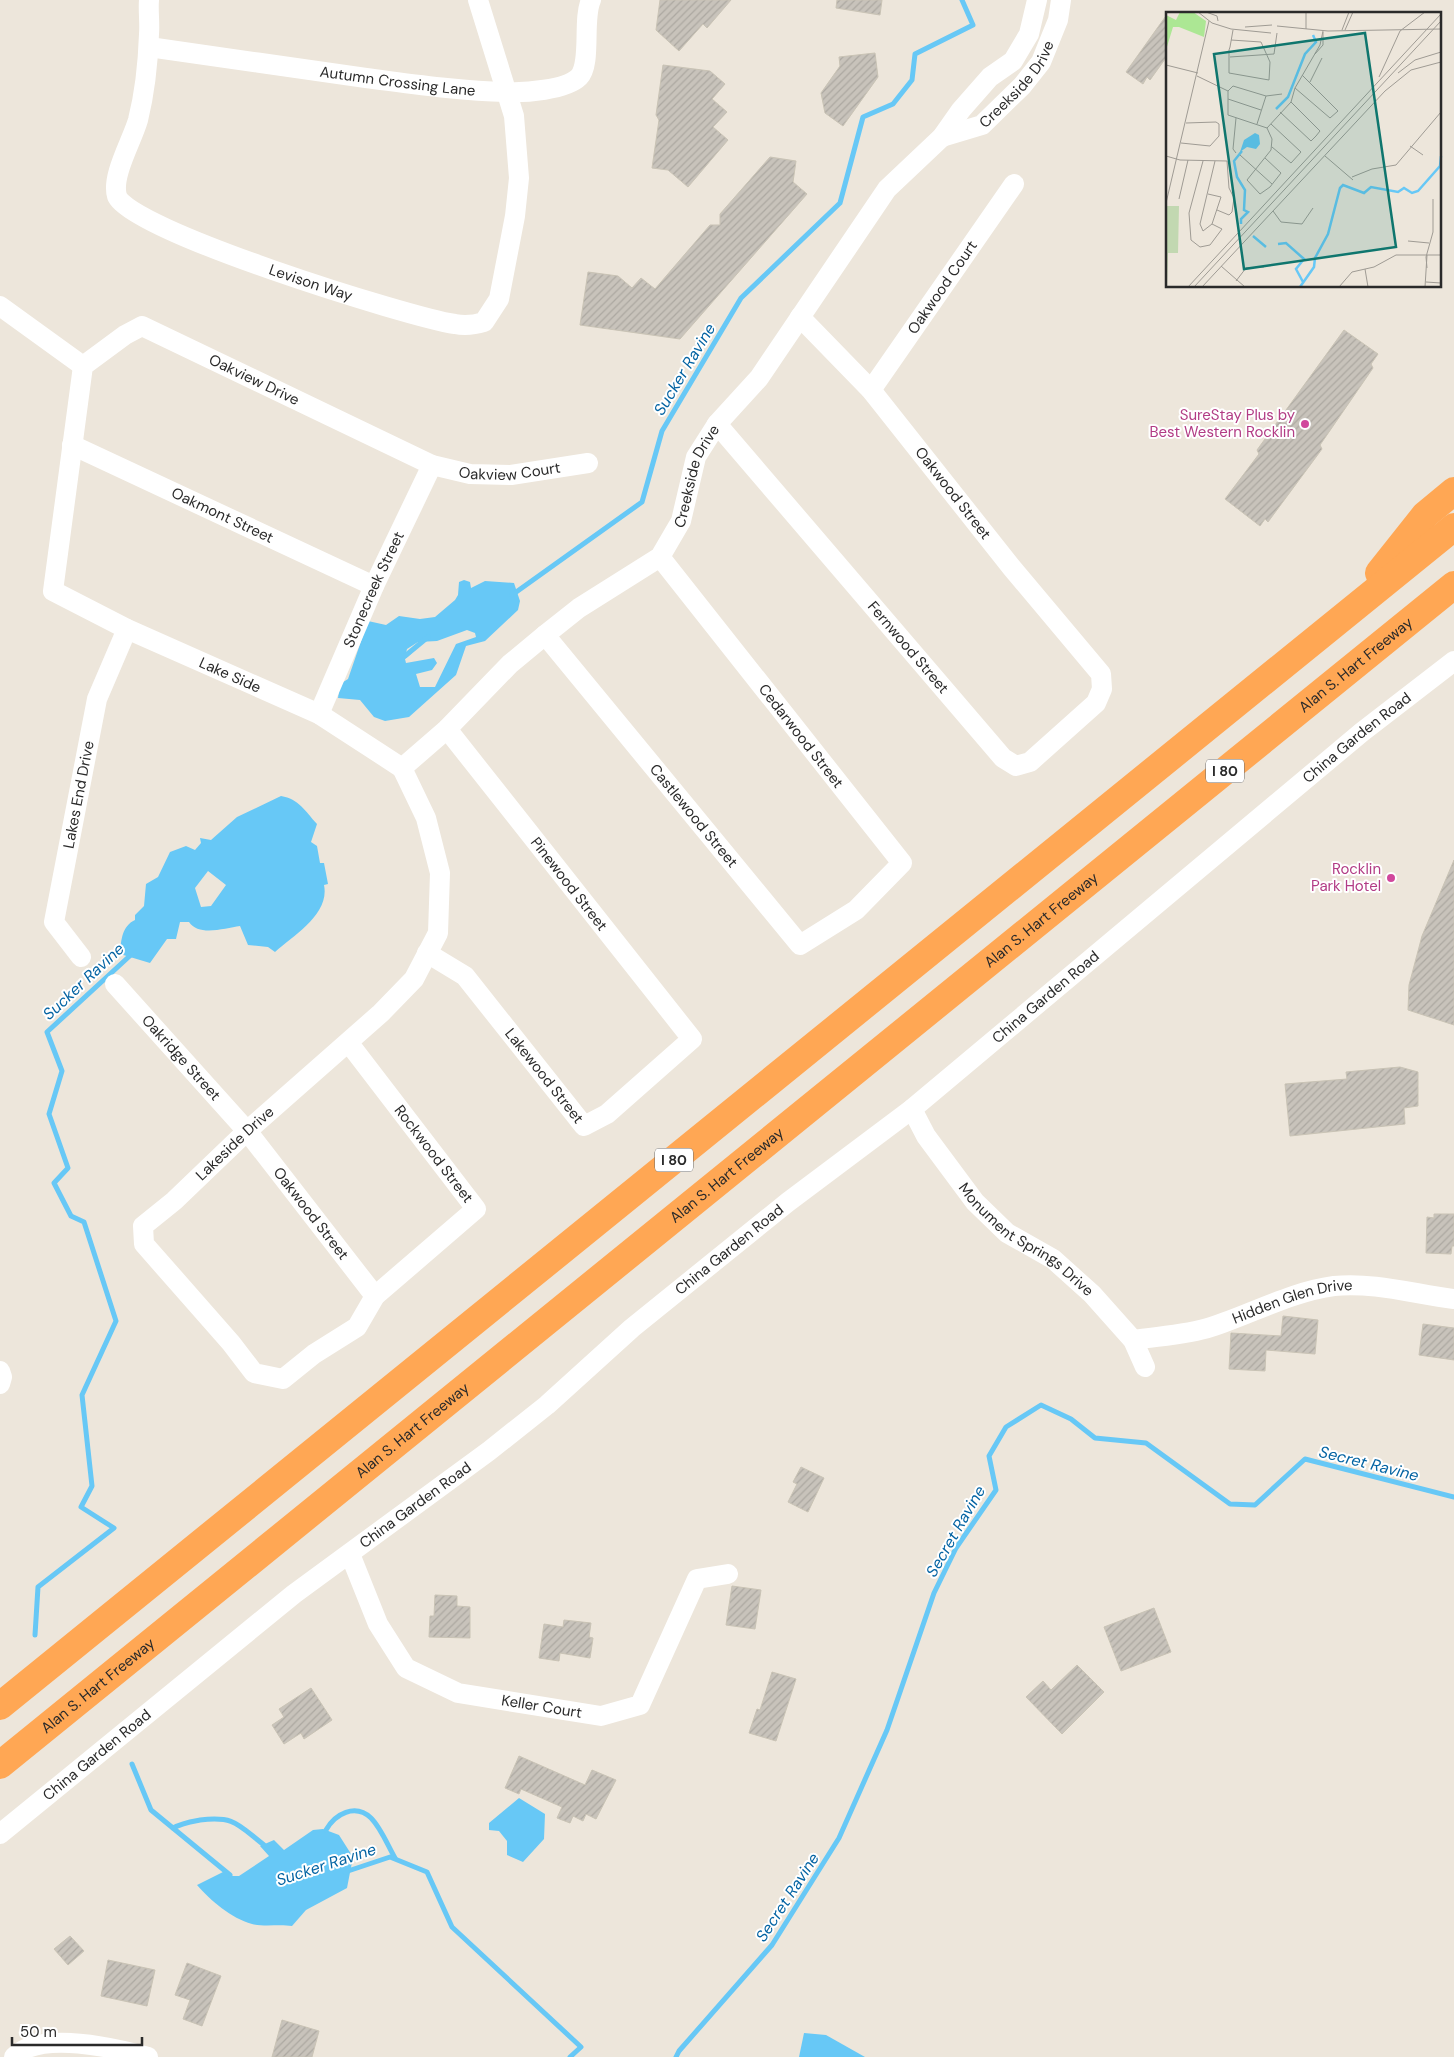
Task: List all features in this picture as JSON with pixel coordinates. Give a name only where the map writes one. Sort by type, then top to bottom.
[{"type":"highway","points":[[1347,614],[1426,515],[1454,491]]},
{"type":"highway","name":"I 80","points":[[0,1706],[1454,526]]},
{"type":"highway","name":"Alan S. Hart Freeway","points":[[0,1765],[1449,590]]},
{"type":"street","name":"Levison Way","points":[[149,0],[149,47],[144,91],[138,121],[119,170],[116,185],[117,197],[125,206],[164,228],[228,255],[415,315],[456,325],[472,326],[484,322],[498,299],[515,216],[519,178],[515,124],[508,93]]},
{"type":"street","points":[[478,0],[508,93]]},
{"type":"street","name":"Creekside Drive","points":[[402,768],[447,729],[510,664],[544,635],[579,608],[660,557],[681,521],[696,457],[718,424],[759,378],[887,189],[942,137],[961,110],[990,77],[1013,60],[1029,34],[1037,0]]},
{"type":"street","name":"Creekside Drive","points":[[942,137],[982,125],[1022,86],[1040,62],[1058,20],[1061,0]]},
{"type":"street","name":"Autumn Crossing Lane","points":[[149,47],[453,89],[508,93],[554,88],[570,83],[580,76],[584,65],[586,4]]},
{"type":"street","name":"Oakwood Court","points":[[871,390],[1014,184]]},
{"type":"street","points":[[0,306],[83,366],[72,445]]},
{"type":"street","name":"Oakwood Street","points":[[800,317],[871,390],[1012,568],[1100,674]]},
{"type":"street","name":"Oakview Drive","points":[[83,366],[125,335],[142,326],[432,465]]},
{"type":"street","name":"Fernwood Street","points":[[718,424],[1003,758],[1016,766],[1030,762],[1096,703],[1102,689],[1100,674]]},
{"type":"street","name":"Oakmont Street","points":[[72,445],[374,586]]},
{"type":"street","name":"Lake Side","points":[[72,445],[53,591],[127,630],[319,714],[402,768]]},
{"type":"street","name":"Oakview Court","points":[[432,465],[470,474],[511,474],[588,463]]},
{"type":"street","name":"Stonecreek Street","points":[[319,714],[374,586],[432,465]]},
{"type":"street","name":"Cedarwood Street","points":[[660,557],[902,863],[856,910]]},
{"type":"street","name":"Lakes End Drive","points":[[81,957],[54,922],[97,699],[127,630]]},
{"type":"street","name":"Castlewood Street","points":[[544,635],[800,945],[856,910]]},
{"type":"street","name":"China Garden Road","points":[[0,1834],[294,1594],[489,1451],[546,1404],[632,1328],[788,1202],[912,1109],[1362,732],[1454,661]]},
{"type":"street","name":"Pinewood Street","points":[[447,729],[692,1039]]},
{"type":"street","name":"Lakeside Drive","points":[[375,1296],[357,1327],[314,1354],[282,1379],[254,1373],[231,1343],[144,1244],[143,1226],[174,1202],[247,1132],[381,1014],[414,979],[438,933],[440,873],[426,818],[402,768]]},
{"type":"street","name":"Lakewood Street","points":[[427,953],[465,976],[584,1126],[607,1114],[692,1039]]},
{"type":"street","name":"Oakridge Street","points":[[115,984],[247,1132]]},
{"type":"street","name":"Rockwood Street","points":[[348,1042],[476,1209],[375,1296]]},
{"type":"street","name":"Monument Springs Drive","points":[[912,1109],[926,1136],[975,1202],[1007,1233],[1053,1259],[1092,1294],[1132,1340],[1145,1366]]},
{"type":"street","name":"Oakwood Street","points":[[247,1132],[375,1296]]},
{"type":"street","name":"Hidden Glen Drive","points":[[1132,1340],[1210,1327],[1298,1294],[1334,1286],[1366,1286],[1396,1289],[1454,1299]]},
{"type":"street","points":[[0,1371],[2,1377],[0,1384]]},
{"type":"street","name":"Keller Court","points":[[350,1554],[378,1624],[406,1668],[458,1693],[601,1716],[640,1705],[697,1579],[728,1574]]},
{"type":"street","points":[[14,2057],[21,2050],[62,2041],[148,2057]]},
{"type":"water","points":[[464,580],[470,582],[471,588],[485,581],[514,583],[520,601],[518,610],[485,641],[466,646],[456,675],[409,717],[385,721],[374,717],[360,700],[338,698],[340,684],[348,679],[368,621],[386,625],[399,616],[420,619],[435,617],[455,600],[458,595],[459,582]],"holes":[[[467,630],[475,633],[476,637],[456,644],[435,687],[420,687],[416,674],[432,670],[437,663],[434,658],[406,663],[405,659],[412,653],[406,653],[407,649],[418,642],[437,641]]]},
{"type":"water","points":[[281,796],[297,803],[317,824],[311,842],[317,846],[320,863],[324,863],[328,884],[324,885],[322,905],[309,923],[275,952],[268,947],[248,945],[240,926],[220,930],[206,930],[193,927],[189,922],[180,922],[176,939],[167,939],[150,963],[120,954],[122,939],[127,926],[135,920],[135,915],[144,906],[146,884],[158,877],[170,852],[186,846],[195,850],[201,843],[200,838],[211,840],[237,817]],"holes":[[[208,871],[226,885],[211,906],[201,907],[195,888]]]},
{"type":"water","points":[[519,1798],[545,1814],[544,1839],[523,1862],[507,1855],[507,1841],[499,1831],[489,1830],[489,1823]]},
{"type":"water","points":[[323,1829],[339,1835],[353,1857],[347,1888],[306,1910],[292,1926],[257,1925],[237,1918],[222,1908],[197,1885],[227,1870],[232,1876],[239,1876],[269,1856],[260,1846],[274,1840],[284,1850],[313,1830]]},
{"type":"water","points":[[804,2033],[826,2035],[865,2057],[799,2057]]},
{"type":"building","points":[[660,0],[731,0],[707,28],[703,24],[679,51],[656,30]]},
{"type":"building","points":[[837,0],[882,0],[880,15],[836,8]]},
{"type":"building","points":[[1166,16],[1166,58],[1150,80],[1147,77],[1143,84],[1126,72]]},
{"type":"building","points":[[875,53],[878,77],[843,126],[825,113],[821,93],[840,66],[839,57]]},
{"type":"building","points":[[663,65],[710,71],[725,84],[712,99],[727,112],[713,127],[728,140],[688,187],[668,170],[652,168],[659,120],[656,115]]},
{"type":"building","points":[[770,157],[796,161],[793,182],[807,194],[680,339],[580,325],[588,272],[618,276],[632,288],[641,278],[655,289],[710,225],[720,225],[720,214]]},
{"type":"building","name":"SureStay Plus by Best Western Rocklin","points":[[1344,330],[1378,354],[1371,364],[1373,368],[1320,445],[1322,449],[1268,522],[1265,519],[1260,526],[1225,499],[1259,454],[1257,450]]},
{"type":"building","points":[[1454,860],[1454,1025],[1408,1010],[1409,985],[1422,936]]},
{"type":"building","points":[[1400,1067],[1418,1072],[1418,1106],[1404,1108],[1405,1124],[1290,1136],[1285,1084],[1347,1079],[1346,1072]]},
{"type":"building","points":[[1434,1214],[1454,1214],[1454,1246],[1452,1246],[1451,1254],[1426,1253],[1427,1217],[1434,1218]]},
{"type":"building","points":[[1283,1316],[1318,1320],[1315,1354],[1266,1350],[1265,1371],[1229,1369],[1231,1333],[1281,1336]]},
{"type":"building","points":[[1423,1324],[1454,1328],[1454,1360],[1419,1355]]},
{"type":"building","points":[[801,1467],[824,1478],[808,1512],[788,1502],[797,1484],[793,1482]]},
{"type":"building","points":[[732,1586],[761,1590],[755,1629],[726,1625]]},
{"type":"building","points":[[435,1595],[457,1596],[457,1606],[470,1607],[470,1638],[429,1637],[430,1616],[434,1616]]},
{"type":"building","points":[[1154,1608],[1171,1652],[1121,1671],[1104,1627]]},
{"type":"building","points":[[564,1620],[591,1623],[589,1637],[593,1638],[590,1658],[560,1653],[559,1661],[539,1658],[544,1624],[563,1627]]},
{"type":"building","points":[[1077,1665],[1104,1692],[1062,1734],[1026,1697],[1043,1681],[1051,1690]]},
{"type":"building","points":[[772,1672],[796,1679],[776,1741],[749,1733],[757,1709],[760,1710]]},
{"type":"building","points":[[311,1688],[332,1720],[304,1739],[301,1733],[284,1744],[272,1725],[284,1717],[279,1709]]},
{"type":"building","points":[[519,1756],[585,1785],[592,1770],[616,1780],[596,1819],[586,1814],[583,1821],[573,1816],[570,1823],[557,1818],[562,1807],[521,1789],[519,1794],[505,1788]]},
{"type":"building","points":[[70,1936],[84,1951],[68,1965],[54,1949]]},
{"type":"building","points":[[108,1960],[155,1970],[147,2006],[101,1996]]},
{"type":"building","points":[[187,1963],[221,1976],[202,2026],[183,2019],[190,2000],[175,1995]]},
{"type":"building","points":[[282,2020],[319,2031],[312,2057],[272,2057]]},
{"type":"waterway","name":"Sucker Ravine","points":[[512,595],[642,502],[662,431],[741,298],[840,203],[863,117],[893,104],[912,80],[915,54],[973,25],[962,0]]},
{"type":"waterway","name":"Sucker Ravine","points":[[405,656],[428,637]]},
{"type":"waterway","name":"Sucker Ravine","points":[[35,1635],[38,1587],[114,1528],[81,1507],[92,1486],[82,1395],[116,1321],[84,1222],[71,1216],[54,1183],[68,1168],[49,1114],[62,1071],[47,1032],[134,952]]},
{"type":"waterway","name":"Secret Ravine","points":[[676,2057],[679,2051],[772,1945],[839,1838],[887,1730],[934,1593],[956,1548],[996,1490],[989,1456],[1006,1427],[1041,1405],[1071,1419],[1095,1438],[1146,1443],[1230,1504],[1255,1505],[1305,1459],[1454,1497]]},
{"type":"waterway","name":"Sucker Ravine","points":[[132,1764],[151,1810],[230,1875]]},
{"type":"waterway","points":[[326,1830],[340,1815],[346,1812],[358,1811],[371,1818],[395,1858]]},
{"type":"waterway","points":[[173,1828],[200,1820],[221,1819],[235,1823],[264,1845]]},
{"type":"waterway","name":"Sucker Ravine","points":[[345,1872],[390,1857],[427,1872],[452,1927],[581,2047],[570,2057]]},
{"type":"place","name":"SureStay Plus by Best Western Rocklin","points":[[1305,424]]},
{"type":"place","name":"Rocklin Park Hotel","points":[[1391,878]]}]
